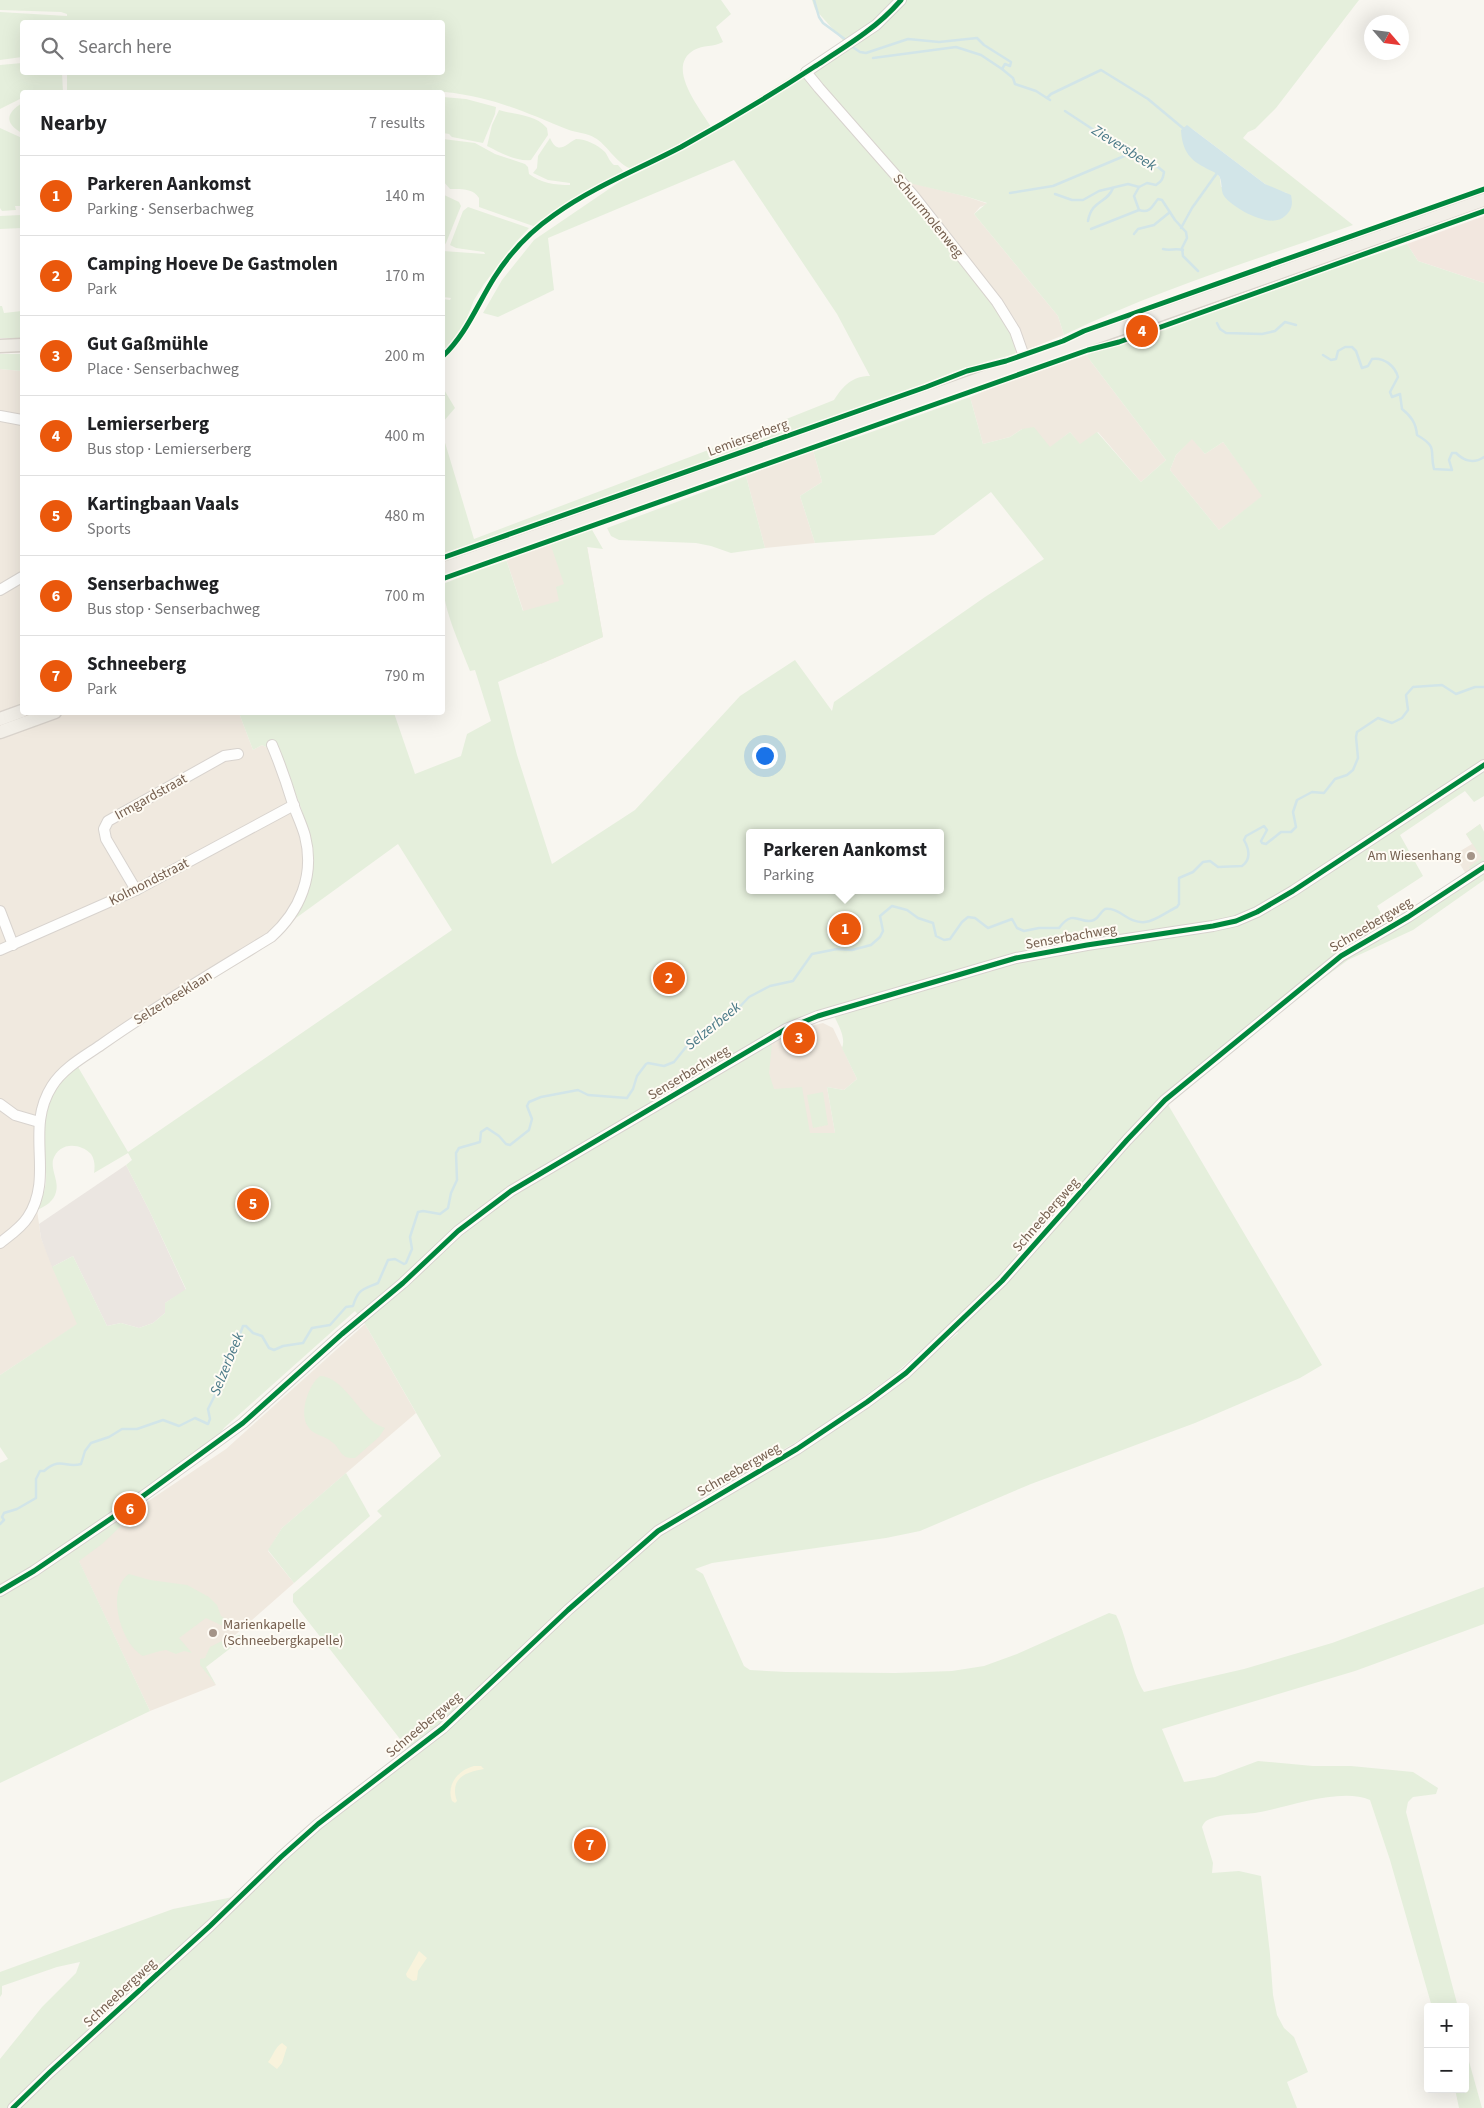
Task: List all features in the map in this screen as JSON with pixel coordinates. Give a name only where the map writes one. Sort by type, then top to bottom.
[{"type":"main road","name":"Lemierserberg","points":[[445,568],[1484,200]]},
{"type":"main road","points":[[0,346],[20,345]]},
{"type":"main road","points":[[0,719],[20,712]]},
{"type":"main road","points":[[0,732],[47,715]]},
{"type":"street","name":"Schuurmolenweg","points":[[901,0],[876,25],[806,72],[913,195],[997,302],[1015,331],[1026,362]]},
{"type":"street","points":[[0,416],[20,420]]},
{"type":"street","points":[[0,590],[20,578]]},
{"type":"street","name":"Selzerbeeklaan","points":[[0,1243],[19,1228],[28,1217],[38,1196],[41,1178],[38,1122],[45,1099],[52,1085],[75,1063],[161,1005],[271,938],[283,927],[300,900],[308,872],[306,839],[272,745]]},
{"type":"street","name":"Irmgardstraat","points":[[136,890],[106,839],[104,829],[108,821],[224,756],[238,754]]},
{"type":"street","name":"Senserbachweg","points":[[0,1591],[68,1548],[243,1423],[342,1334],[403,1283],[458,1231],[511,1191],[775,1034],[818,1016],[1016,958],[1236,921],[1257,912],[1293,891],[1484,765]]},
{"type":"street","name":"Kolmondstraat","points":[[0,950],[136,890],[294,805]]},
{"type":"street","name":"Schneebergweg","points":[[13,2108],[210,1926],[288,1850],[325,1818],[443,1728],[542,1633],[658,1531],[797,1449],[906,1373],[1002,1282],[1127,1140],[1165,1100],[1341,956],[1408,917],[1484,867]]},
{"type":"street","points":[[0,911],[13,945]]},
{"type":"street","points":[[0,1104],[15,1115],[38,1122]]},
{"type":"shaded area","points":[[1187,125],[1265,184],[1291,195],[1291,207],[1287,214],[1279,220],[1271,221],[1244,212],[1229,201],[1223,194],[1220,177],[1215,172],[1198,164],[1184,148],[1181,130]]},
{"type":"shaded area","points":[[900,180],[988,204],[980,207],[974,214],[1058,316],[1064,335],[1016,354],[1012,336]]},
{"type":"shaded area","points":[[1484,216],[1484,283],[1418,261],[1407,244]]},
{"type":"shaded area","points":[[1086,355],[1166,460],[1141,482],[1098,432],[1080,445],[1070,432],[1050,448],[1022,429],[1010,437],[983,444],[970,397],[1026,374]]},
{"type":"shaded area","points":[[0,369],[20,371],[20,715],[240,715],[253,750],[262,745],[280,754],[306,828],[310,878],[309,889],[296,918],[283,933],[250,957],[148,1018],[70,1073],[45,1154],[44,1191],[37,1210],[41,1238],[78,1324],[0,1375]]},
{"type":"shaded area","points":[[1192,438],[1205,454],[1223,442],[1263,496],[1219,530],[1170,470],[1176,455]]},
{"type":"shaded area","points":[[813,450],[822,482],[800,496],[815,543],[765,548],[746,476]]},
{"type":"shaded area","points":[[550,543],[587,546],[603,637],[541,664],[506,559]]},
{"type":"shaded area","points":[[1480,824],[1484,832],[1484,862],[1466,874],[1458,861],[1461,859],[1457,853],[1472,844],[1466,834]]},
{"type":"shaded area","points":[[823,1023],[833,1028],[857,1079],[844,1090],[827,1087],[835,1133],[810,1133],[770,1106],[759,1048],[786,1032]]},
{"type":"shaded area","points":[[126,1165],[186,1290],[165,1303],[165,1313],[153,1323],[139,1328],[121,1323],[107,1326],[73,1256],[52,1267],[41,1238],[39,1224]]},
{"type":"shaded area","points":[[365,1324],[416,1413],[282,1528],[268,1551],[294,1583],[201,1665],[216,1685],[150,1711],[74,1551],[226,1449]]},
{"type":"green space","points":[[0,0],[721,0],[731,14],[716,27],[723,42],[694,50],[686,57],[683,67],[684,77],[693,99],[711,127],[845,43],[815,9],[812,0],[893,0],[867,28],[849,41],[880,28],[906,0],[1359,0],[1276,108],[1243,138],[1353,225],[1170,290],[1064,335],[1058,316],[974,214],[987,203],[901,181],[1002,316],[1012,336],[1016,354],[988,361],[817,424],[445,553],[445,443],[474,539],[834,400],[841,390],[853,380],[870,376],[837,314],[734,160],[548,238],[554,290],[498,317],[483,313],[502,280],[534,240],[631,174],[679,150],[678,146],[633,168],[629,168],[599,140],[592,136],[569,130],[494,101],[445,92],[445,90],[67,90],[67,75],[445,75],[445,20],[20,20],[20,57],[0,60],[0,12],[67,16],[67,14],[61,12],[0,10]],"holes":[[[1191,128],[1273,189],[1287,193],[1221,187],[1220,178]]]},
{"type":"green space","points":[[20,63],[20,75],[62,75],[63,90],[20,90],[20,99],[0,109],[0,65]]},
{"type":"green space","points":[[445,97],[466,99],[496,107],[483,143],[452,137],[445,133]]},
{"type":"green space","points":[[20,105],[20,132],[12,126],[9,118],[10,114]]},
{"type":"green space","points":[[499,110],[531,117],[547,128],[548,135],[531,160],[514,158],[487,146],[492,125]]},
{"type":"green space","points":[[0,128],[20,137],[20,206],[15,206],[16,210],[2,211],[0,208]]},
{"type":"green space","points":[[550,138],[559,148],[576,139],[584,140],[599,147],[614,165],[618,165],[625,173],[565,206],[536,227],[479,207],[479,198],[473,192],[450,189],[445,183],[445,139],[475,143],[495,154],[525,164],[528,167],[529,174],[538,180],[570,185],[570,183],[548,180],[533,173],[537,168],[538,156]]},
{"type":"green space","points":[[445,195],[459,202],[461,206],[445,244]]},
{"type":"green space","points":[[468,207],[529,228],[484,284],[474,300],[465,323],[445,349],[445,299],[450,300],[451,298],[445,297],[445,251],[485,254],[484,252],[456,248],[450,245],[463,211]]},
{"type":"green space","points":[[20,215],[20,228],[0,229],[0,216]]},
{"type":"green space","points":[[1407,244],[1418,261],[1484,283],[1484,796],[1474,802],[1465,791],[1400,835],[1423,876],[1377,906],[1386,922],[1338,954],[1292,990],[1297,996],[1167,1103],[1322,1365],[1300,1378],[1195,1423],[1031,1484],[920,1531],[886,1538],[712,1563],[695,1569],[703,1574],[744,1666],[750,1670],[895,1673],[952,1671],[984,1666],[1017,1654],[1109,1613],[1116,1615],[1120,1624],[1135,1674],[1144,1692],[1244,1669],[1332,1643],[1484,1587],[1484,1624],[1355,1671],[1162,1729],[1184,1782],[1215,1777],[1258,1761],[1313,1766],[1351,1766],[1413,1772],[1438,1788],[1436,1794],[1413,1797],[1408,1802],[1406,1812],[1457,2003],[1431,2003],[1390,1860],[1370,1800],[1358,1797],[1329,1797],[1255,1813],[1216,1817],[1204,1823],[1202,1827],[1213,1863],[1212,1873],[1239,1871],[1261,1876],[1273,1995],[1277,2015],[1284,2028],[1294,2037],[1308,2072],[1287,2082],[1297,2108],[0,2108],[0,2059],[42,2007],[76,1973],[80,1962],[57,1967],[2,1986],[0,1997],[0,1972],[173,1909],[238,1896],[243,1899],[282,1858],[319,1827],[444,1732],[557,1622],[657,1535],[754,1475],[800,1452],[887,1394],[958,1333],[950,1324],[896,1373],[828,1423],[667,1519],[641,1539],[557,1614],[439,1727],[411,1749],[407,1748],[293,1602],[293,1594],[382,1516],[377,1511],[441,1456],[365,1324],[355,1311],[224,1428],[214,1443],[32,1569],[0,1587],[0,1463],[8,1459],[0,1447],[0,1375],[77,1324],[52,1267],[73,1256],[107,1326],[121,1323],[139,1328],[153,1323],[165,1313],[165,1303],[186,1289],[126,1165],[132,1160],[128,1153],[94,1173],[93,1159],[86,1150],[81,1147],[70,1146],[59,1150],[53,1160],[57,1184],[55,1195],[49,1203],[37,1210],[44,1192],[46,1178],[42,1126],[47,1106],[56,1089],[78,1067],[128,1152],[452,930],[398,844],[296,918],[307,893],[311,872],[312,855],[305,820],[280,754],[262,745],[253,750],[240,715],[395,715],[415,774],[461,756],[467,734],[491,721],[475,670],[470,671],[453,628],[445,600],[445,583],[506,559],[523,611],[559,601],[556,587],[564,584],[550,543],[591,528],[603,549],[587,547],[603,637],[498,682],[517,755],[552,864],[635,810],[740,696],[795,660],[832,711],[834,702],[985,597],[1044,559],[991,492],[934,535],[815,543],[800,496],[822,482],[813,450],[860,436],[970,397],[983,444],[1010,437],[1022,429],[1034,427],[1050,447],[1070,432],[1080,444],[1097,432],[1141,482],[1166,460],[1086,355]],"holes":[[[1192,439],[1205,454],[1223,442],[1262,496],[1219,530],[1170,470],[1176,455]],[[831,1009],[843,1038],[842,1048],[857,1079],[844,1090],[827,1087],[835,1133],[810,1133],[802,1087],[774,1089],[769,1073],[772,1045],[764,1044],[759,1047],[758,1039],[785,1024]]]},
{"type":"green space","points":[[0,306],[2,306],[4,313],[20,311],[20,338],[0,338]]},
{"type":"green space","points":[[0,354],[20,354],[20,371],[0,369]]},
{"type":"green space","points":[[445,391],[455,408],[445,420]]},
{"type":"green space","points":[[746,476],[765,548],[731,553],[696,543],[619,540],[611,536],[607,528]]},
{"type":"green space","points":[[1480,824],[1484,832],[1484,862],[1471,870],[1469,867],[1482,858],[1466,834]]},
{"type":"green space","points":[[1484,870],[1484,880],[1413,930],[1348,960],[1306,991],[1306,987],[1314,979]]},
{"type":"green space","points":[[823,1092],[828,1125],[813,1128],[807,1095]]},
{"type":"green space","points":[[320,1376],[334,1381],[371,1420],[385,1428],[379,1437],[355,1458],[346,1457],[330,1440],[311,1431],[306,1422],[304,1408],[308,1393]]},
{"type":"green space","points":[[346,1473],[370,1516],[294,1583],[268,1550],[282,1528]]},
{"type":"green space","points":[[116,1522],[120,1524],[120,1527],[102,1544],[79,1561],[150,1711],[0,1783],[0,1597]]},
{"type":"green space","points":[[129,1574],[150,1580],[187,1585],[209,1597],[217,1605],[221,1616],[239,1628],[229,1629],[206,1618],[179,1638],[192,1653],[184,1651],[176,1654],[166,1650],[143,1656],[135,1650],[128,1640],[119,1617],[118,1592],[122,1582]]},
{"type":"green space","points":[[242,1634],[245,1637],[206,1667],[216,1685],[200,1665],[200,1659],[205,1658],[210,1647]]},
{"type":"green space","points":[[1469,2061],[1482,2108],[1459,2108],[1456,2093],[1469,2093]]},
{"type":"sand","points":[[474,1766],[481,1766],[484,1769],[465,1774],[457,1782],[455,1793],[457,1801],[455,1803],[452,1801],[451,1795],[452,1784],[458,1775]]},
{"type":"sand","points":[[419,1951],[427,1958],[418,1971],[417,1980],[413,1981],[406,1974]]},
{"type":"sand","points":[[282,2043],[287,2047],[282,2063],[277,2069],[268,2062]]},
{"type":"waterway","name":"Zieversbeek","points":[[814,0],[819,17],[823,23],[846,40]]},
{"type":"waterway","name":"Zieversbeek","points":[[851,46],[860,52],[866,53],[908,39],[939,42],[977,38],[984,45],[1011,62],[1010,66],[1005,64],[1002,69],[1013,78],[1015,84],[1036,91],[1050,100]]},
{"type":"waterway","points":[[873,58],[956,47],[981,55],[1002,69]]},
{"type":"waterway","points":[[1047,98],[1051,94],[1101,70],[1148,99],[1184,129]]},
{"type":"waterway","name":"Zieversbeek","points":[[1065,111],[1141,161],[1158,167],[1164,172],[1162,180],[1158,184],[1147,183],[1139,187],[1134,196],[1139,210],[1143,211],[1150,209],[1158,199],[1162,200],[1175,220],[1186,232],[1187,238],[1182,248],[1183,256],[1198,271]]},
{"type":"waterway","points":[[1010,193],[1053,186],[1129,154]]},
{"type":"waterway","points":[[1181,228],[1192,208],[1217,173]]},
{"type":"waterway","points":[[1055,194],[1072,200],[1083,200],[1099,191],[1128,184],[1139,187]]},
{"type":"waterway","points":[[1088,221],[1096,205],[1107,197],[1113,188]]},
{"type":"waterway","points":[[1091,229],[1139,210]]},
{"type":"waterway","points":[[1134,234],[1138,229],[1154,225],[1170,212]]},
{"type":"waterway","points":[[1163,249],[1183,250]]},
{"type":"waterway","name":"Zieversbeek","points":[[1217,323],[1220,329],[1226,333],[1262,334],[1275,331],[1285,322],[1296,325]]},
{"type":"waterway","name":"Zieversbeek","points":[[1323,355],[1331,360],[1336,359],[1338,351],[1345,347],[1352,347],[1356,351],[1362,368],[1368,366],[1372,359],[1381,359],[1392,366],[1398,377],[1390,392],[1392,397],[1400,394],[1402,409],[1412,420],[1417,435],[1431,446],[1434,469],[1452,470],[1449,460],[1452,453],[1456,453],[1469,461],[1484,457]]},
{"type":"waterway","name":"Selzerbeek","points":[[0,1524],[4,1520],[2,1517],[4,1513],[17,1509],[36,1498],[36,1479],[40,1471],[44,1471],[55,1464],[81,1464],[85,1451],[91,1443],[109,1437],[122,1429],[137,1429],[163,1420],[179,1426],[195,1418],[208,1424],[210,1419],[208,1409],[225,1375],[243,1326],[246,1326],[253,1333],[262,1336],[269,1348],[274,1350],[283,1346],[303,1343],[312,1328],[330,1325],[346,1307],[353,1306],[361,1291],[378,1283],[388,1260],[395,1259],[404,1264],[406,1263],[412,1249],[410,1237],[418,1212],[440,1214],[448,1208],[451,1193],[457,1180],[456,1153],[459,1148],[480,1142],[481,1132],[487,1128],[499,1136],[506,1144],[510,1145],[529,1130],[532,1119],[527,1106],[529,1102],[541,1097],[578,1090],[588,1095],[627,1098],[633,1089],[637,1076],[646,1064],[664,1066],[674,1062],[686,1047],[729,1018],[749,997],[770,986],[793,981],[812,954],[837,949],[852,950],[871,945],[880,937],[883,931],[880,916],[892,906],[907,910],[918,918],[933,923],[936,936],[944,940],[950,939],[968,917],[975,918],[988,928],[1012,919],[1017,928],[1024,931],[1039,928],[1059,928],[1064,922],[1073,918],[1085,921],[1094,920],[1105,909],[1115,910],[1134,921],[1145,922],[1153,920],[1177,907],[1179,904],[1179,878],[1193,872],[1203,862],[1210,861],[1218,867],[1242,866],[1248,857],[1248,850],[1244,840],[1246,836],[1264,826],[1267,830],[1261,841],[1266,844],[1281,832],[1291,832],[1296,827],[1293,812],[1297,800],[1312,792],[1324,793],[1335,779],[1347,775],[1353,770],[1358,758],[1357,732],[1378,718],[1392,723],[1402,718],[1408,710],[1406,695],[1413,687],[1442,685],[1456,694],[1475,687],[1484,687]]},
{"type":"cycle path","points":[[445,354],[465,329],[506,260],[545,221],[584,196],[681,147],[781,88],[860,36],[882,19],[901,0]]},
{"type":"cycle path","points":[[445,557],[967,371],[1006,361],[1063,341],[1084,331],[1484,189]]},
{"type":"cycle path","points":[[445,578],[1088,350],[1119,342],[1484,211]]},
{"type":"cycle path","points":[[0,1591],[34,1571],[128,1507],[243,1423],[342,1334],[403,1283],[458,1231],[511,1191],[786,1029],[818,1016],[1016,958],[1236,921],[1257,912],[1293,891],[1484,765]]},
{"type":"cycle path","points":[[13,2108],[210,1926],[281,1857],[318,1824],[443,1728],[568,1610],[658,1531],[797,1449],[906,1373],[1002,1281],[1165,1100],[1341,956],[1408,917],[1484,867]]},
{"type":"place","name":"Lemierserberg","points":[[1142,331]]},
{"type":"place","name":"Am Wiesenhang","points":[[1471,856]]},
{"type":"place","name":"Parkeren Aankomst","points":[[845,929]]},
{"type":"place","name":"Camping Hoeve De Gastmolen","points":[[669,978]]},
{"type":"place","name":"Gut Gaßmühle","points":[[799,1038]]},
{"type":"place","name":"Kartingbaan Vaals","points":[[253,1204]]},
{"type":"place","name":"Senserbachweg","points":[[130,1509]]},
{"type":"place","name":"Marienkapelle (Schneebergkapelle)","points":[[213,1633]]},
{"type":"place","name":"Schneeberg","points":[[590,1845]]}]
